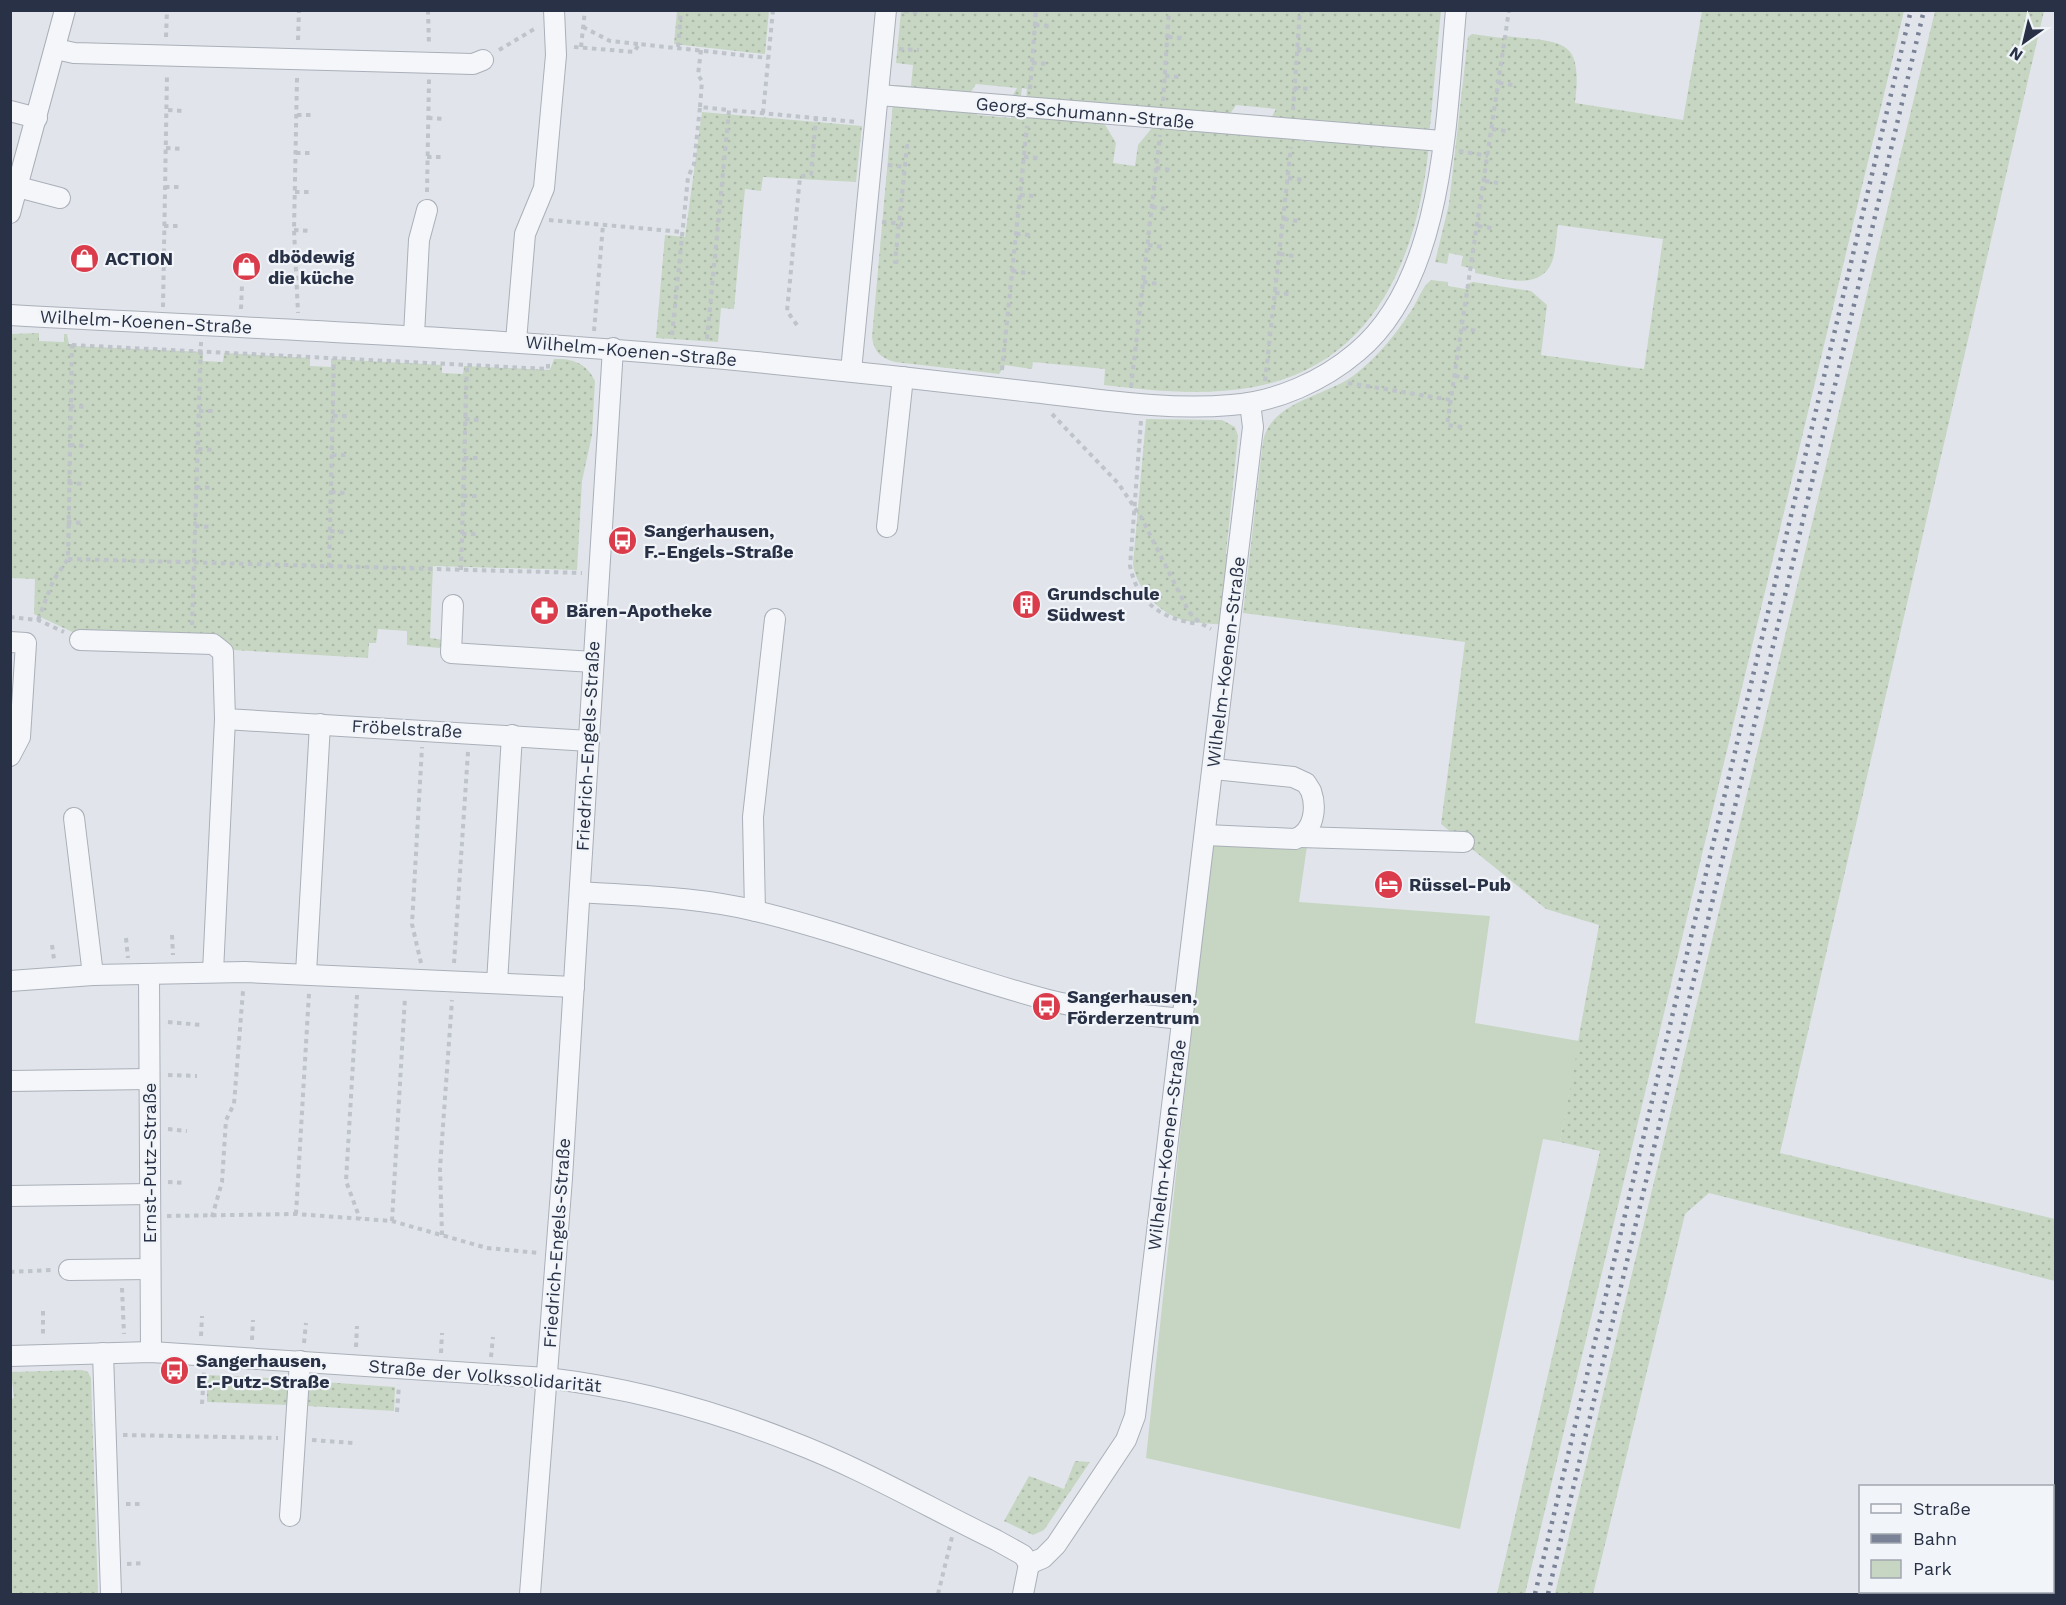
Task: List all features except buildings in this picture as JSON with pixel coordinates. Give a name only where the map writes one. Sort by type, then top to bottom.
[{"type":"street","points":[[10,213],[65,10]]},
{"type":"street","points":[[516,341],[524,237],[544,188],[556,45],[554,10]]},
{"type":"street","points":[[852,371],[886,10]]},
{"type":"street","name":"Wilhelm-Koenen-Straße","points":[[10,315],[414,335],[613,348],[1000,388],[1135,409],[1257,402],[1298,388],[1335,368],[1373,337],[1406,289],[1420,257],[1431,217],[1442,145],[1456,10]]},
{"type":"street","points":[[56,48],[74,53],[298,60],[473,64],[483,60]]},
{"type":"street","name":"Georg-Schumann-Straße","points":[[879,95],[1442,145]]},
{"type":"street","points":[[10,111],[37,118]]},
{"type":"street","points":[[18,187],[60,198]]},
{"type":"street","points":[[414,335],[419,240],[427,210]]},
{"type":"street","name":"Friedrich-Engels-Straße","points":[[530,1594],[574,987],[592,662],[613,348]]},
{"type":"street","points":[[887,527],[903,377]]},
{"type":"street","name":"Wilhelm-Koenen-Straße","points":[[1029,1563],[1043,1558],[1056,1545],[1126,1440],[1134,1422],[1257,402]]},
{"type":"street","points":[[453,605],[451,653],[592,662]]},
{"type":"street","points":[[755,910],[753,816],[775,619]]},
{"type":"street","points":[[80,640],[213,644],[223,652],[225,719],[213,972]]},
{"type":"street","points":[[10,642],[26,642],[20,737],[10,756]]},
{"type":"street","name":"Fröbelstraße","points":[[225,719],[589,741]]},
{"type":"street","points":[[306,973],[320,724]]},
{"type":"street","points":[[497,983],[512,735]]},
{"type":"street","points":[[1214,770],[1289,776],[1306,783],[1313,798],[1313,814],[1310,827],[1300,837]]},
{"type":"street","points":[[74,818],[93,975]]},
{"type":"street","points":[[1206,835],[1290,840],[1300,837],[1464,842]]},
{"type":"street","points":[[580,892],[695,900],[755,910],[859,940],[1048,1000],[1088,1008],[1182,1019]]},
{"type":"street","points":[[10,981],[93,975],[245,972],[358,975],[574,987]]},
{"type":"street","name":"Ernst-Putz-Straße","points":[[149,974],[151,1352]]},
{"type":"street","points":[[10,1081],[149,1076]]},
{"type":"street","points":[[10,1196],[150,1194]]},
{"type":"street","points":[[69,1270],[150,1269]]},
{"type":"street","name":"Straße der Volkssolidarität","points":[[10,1356],[151,1352],[302,1355],[611,1386],[675,1402],[792,1441],[996,1540],[1023,1555],[1029,1563]]},
{"type":"street","points":[[103,1353],[111,1594]]},
{"type":"street","points":[[290,1516],[302,1355]]},
{"type":"street","points":[[1023,1594],[1029,1563]]},
{"type":"path","points":[[163,323],[168,110],[166,10]]},
{"type":"path","points":[[297,329],[294,230],[299,10]]},
{"type":"path","points":[[427,210],[429,10]]},
{"type":"path","points":[[581,47],[585,10]]},
{"type":"path","points":[[678,47],[681,10]]},
{"type":"path","points":[[763,113],[773,10]]},
{"type":"path","points":[[1000,388],[1029,107],[1036,10]]},
{"type":"path","points":[[1169,10],[1162,120],[1143,282],[1135,409],[1135,508],[1130,566],[1134,586],[1154,607],[1169,618],[1230,628]]},
{"type":"path","points":[[1462,427],[1447,425],[1509,10]]},
{"type":"path","points":[[899,11],[922,13]]},
{"type":"path","points":[[1257,402],[1284,219],[1300,11],[1316,12]]},
{"type":"path","points":[[1035,25],[1051,26]]},
{"type":"path","points":[[583,27],[610,41],[768,58]]},
{"type":"path","points":[[483,60],[534,28]]},
{"type":"path","points":[[1168,37],[1183,38]]},
{"type":"path","points":[[556,45],[634,52],[639,45]]},
{"type":"path","points":[[896,49],[919,50]]},
{"type":"path","points":[[1297,49],[1313,50]]},
{"type":"path","points":[[672,342],[688,177],[694,164],[700,107],[702,81],[698,75],[700,50]]},
{"type":"path","points":[[1032,63],[1048,64]]},
{"type":"path","points":[[1165,76],[1180,77]]},
{"type":"path","points":[[1499,83],[1513,85]]},
{"type":"path","points":[[1294,88],[1310,89]]},
{"type":"path","points":[[700,107],[876,124]]},
{"type":"path","points":[[168,110],[183,111]]},
{"type":"path","points":[[705,357],[729,110]]},
{"type":"path","points":[[297,115],[312,115]]},
{"type":"path","points":[[428,118],[446,118]]},
{"type":"path","points":[[797,324],[787,311],[800,177],[811,173],[816,118]]},
{"type":"path","points":[[1492,129],[1506,131]]},
{"type":"path","points":[[1442,145],[1488,156]]},
{"type":"path","points":[[898,262],[895,262],[908,146],[911,146]]},
{"type":"path","points":[[166,148],[182,149]]},
{"type":"path","points":[[296,153],[312,153]]},
{"type":"path","points":[[427,157],[444,157]]},
{"type":"path","points":[[1024,157],[1038,158]]},
{"type":"path","points":[[1156,168],[1172,170]]},
{"type":"path","points":[[1288,178],[1303,180]]},
{"type":"path","points":[[1485,181],[1498,183]]},
{"type":"path","points":[[165,187],[181,187]]},
{"type":"path","points":[[295,192],[311,192]]},
{"type":"path","points":[[1020,195],[1035,196]]},
{"type":"path","points":[[1152,207],[1167,209]]},
{"type":"path","points":[[531,218],[683,232]]},
{"type":"path","points":[[1284,219],[1298,221]]},
{"type":"path","points":[[593,347],[603,225]]},
{"type":"path","points":[[164,226],[180,226]]},
{"type":"path","points":[[1478,226],[1492,228]]},
{"type":"path","points":[[294,230],[310,231]]},
{"type":"path","points":[[1016,234],[1031,235]]},
{"type":"path","points":[[1148,245],[1163,247]]},
{"type":"path","points":[[1280,254],[1294,256]]},
{"type":"path","points":[[1012,271],[1027,273]]},
{"type":"path","points":[[1143,282],[1159,284]]},
{"type":"path","points":[[241,315],[242,285]]},
{"type":"path","points":[[1275,292],[1290,294]]},
{"type":"path","points":[[38,620],[53,581],[68,559],[73,319]]},
{"type":"path","points":[[192,644],[201,324]]},
{"type":"path","points":[[1462,328],[1477,331]]},
{"type":"path","points":[[461,570],[468,338]]},
{"type":"path","points":[[72,345],[548,369],[550,344]]},
{"type":"path","points":[[329,567],[334,358]]},
{"type":"path","points":[[1335,368],[1345,383],[1451,400]]},
{"type":"path","points":[[1455,376],[1469,378]]},
{"type":"path","points":[[70,406],[88,407]]},
{"type":"path","points":[[199,411],[216,411]]},
{"type":"path","points":[[1050,413],[1112,476],[1135,508],[1189,612],[1211,629],[1227,653]]},
{"type":"path","points":[[333,416],[348,416]]},
{"type":"path","points":[[465,419],[480,420]]},
{"type":"path","points":[[69,445],[87,446]]},
{"type":"path","points":[[198,449],[214,450]]},
{"type":"path","points":[[332,454],[347,455]]},
{"type":"path","points":[[464,458],[478,458]]},
{"type":"path","points":[[68,483],[86,484]]},
{"type":"path","points":[[196,487],[213,488]]},
{"type":"path","points":[[331,492],[345,493]]},
{"type":"path","points":[[463,496],[477,496]]},
{"type":"path","points":[[67,522],[84,523]]},
{"type":"path","points":[[195,526],[211,527]]},
{"type":"path","points":[[330,531],[344,532]]},
{"type":"path","points":[[462,534],[476,534]]},
{"type":"path","points":[[68,559],[598,574]]},
{"type":"path","points":[[10,617],[38,620],[80,640]]},
{"type":"path","points":[[392,1221],[403,1033],[415,978],[412,924],[423,730]]},
{"type":"path","points":[[442,1234],[440,1168],[469,733]]},
{"type":"path","points":[[420,778],[427,778]]},
{"type":"path","points":[[417,833],[423,833]]},
{"type":"path","points":[[414,887],[420,888]]},
{"type":"path","points":[[172,935],[173,961]]},
{"type":"path","points":[[126,938],[128,962]]},
{"type":"path","points":[[52,945],[54,967]]},
{"type":"path","points":[[212,1217],[222,1182],[226,1120],[234,1104],[245,972]]},
{"type":"path","points":[[296,1214],[309,988],[306,973]]},
{"type":"path","points":[[358,975],[346,1181],[360,1219]]},
{"type":"path","points":[[149,1021],[201,1025]]},
{"type":"path","points":[[403,1033],[411,1034]]},
{"type":"path","points":[[149,1076],[196,1076]]},
{"type":"path","points":[[400,1085],[408,1086]]},
{"type":"path","points":[[397,1131],[405,1132]]},
{"type":"path","points":[[395,1173],[403,1174]]},
{"type":"path","points":[[150,1216],[212,1217],[296,1214],[392,1221],[487,1248],[555,1255]]},
{"type":"path","points":[[122,1269],[124,1338]]},
{"type":"path","points":[[10,1272],[69,1270]]},
{"type":"path","points":[[43,1311],[43,1338]]},
{"type":"path","points":[[200,1342],[202,1316]]},
{"type":"path","points":[[252,1345],[254,1320]]},
{"type":"path","points":[[302,1355],[306,1323]]},
{"type":"path","points":[[356,1351],[357,1326]]},
{"type":"path","points":[[440,1358],[442,1333]]},
{"type":"path","points":[[491,1362],[493,1336]]},
{"type":"path","points":[[202,1404],[204,1371]]},
{"type":"path","points":[[397,1412],[399,1383]]},
{"type":"path","points":[[115,1435],[245,1436],[352,1443],[353,1439]]},
{"type":"path","points":[[117,1504],[143,1504]]},
{"type":"path","points":[[939,1594],[952,1535]]},
{"type":"path","points":[[119,1564],[145,1563]]},
{"type":"green space","points":[[677,11],[769,11],[765,54],[674,44]]},
{"type":"green space","points":[[901,11],[1441,11],[1429,137],[1268,124],[1276,109],[1236,105],[1226,120],[1026,103],[1027,89],[1022,88],[1020,103],[1009,102],[1017,88],[976,84],[967,98],[894,92],[895,85],[911,86],[913,65],[896,63]]},
{"type":"green space","points":[[1702,11],[1904,11],[1525,1594],[1497,1594],[1600,1151],[1560,1142],[1599,925],[1546,909],[1441,824],[1465,642],[1243,613],[1263,441],[1276,417],[1300,402],[1353,376],[1370,362],[1398,329],[1431,280],[1448,282],[1448,286],[1466,289],[1467,284],[1473,282],[1531,291],[1547,305],[1541,355],[1644,369],[1663,239],[1558,225],[1552,262],[1546,272],[1528,280],[1518,281],[1475,273],[1475,269],[1461,266],[1463,256],[1449,253],[1447,264],[1435,262],[1449,204],[1468,37],[1472,34],[1502,38],[1506,36],[1555,43],[1565,47],[1572,54],[1576,65],[1575,103],[1683,120]]},
{"type":"green space","points":[[1935,11],[2044,11],[1780,1153],[2055,1219],[2055,1281],[1709,1193],[1685,1214],[1593,1594],[1555,1594]]},
{"type":"green space","points":[[893,102],[977,108],[977,115],[1011,118],[1012,111],[1101,118],[1116,143],[1113,163],[1135,166],[1138,145],[1156,123],[1164,124],[1164,129],[1183,130],[1183,125],[1300,135],[1300,141],[1318,142],[1319,137],[1429,145],[1414,226],[1401,264],[1383,299],[1360,330],[1331,355],[1296,375],[1235,390],[1160,391],[1104,385],[1105,369],[1033,362],[1032,369],[1005,365],[999,374],[895,362],[879,354],[874,347],[872,337]]},
{"type":"green space","points":[[702,112],[862,126],[856,182],[763,177],[761,191],[745,189],[734,309],[721,308],[718,342],[656,338],[665,235],[685,237]]},
{"type":"green space","points":[[39,333],[39,341],[64,342],[64,334],[67,334],[69,344],[75,346],[203,352],[203,361],[223,362],[224,353],[310,358],[310,366],[331,367],[331,359],[442,365],[442,373],[463,374],[464,366],[550,370],[554,359],[567,359],[578,363],[588,370],[595,381],[592,435],[582,481],[577,570],[433,566],[430,638],[444,640],[440,648],[407,645],[407,631],[378,629],[376,643],[369,643],[368,658],[233,650],[221,641],[83,637],[34,614],[35,579],[11,578],[11,334]]},
{"type":"green space","points":[[1146,419],[1222,420],[1235,427],[1238,436],[1226,554],[1233,555],[1225,625],[1188,621],[1169,614],[1148,596],[1138,580],[1133,564]]},
{"type":"green space","points":[[1211,843],[1307,846],[1299,902],[1490,916],[1475,1023],[1579,1041],[1560,1142],[1543,1139],[1460,1529],[1146,1458]]},
{"type":"green space","points":[[82,1370],[88,1372],[91,1378],[98,1594],[11,1594],[10,1399],[14,1398],[11,1372]]},
{"type":"green space","points":[[207,1375],[290,1379],[288,1405],[207,1402]]},
{"type":"green space","points":[[309,1381],[395,1387],[394,1411],[307,1406]]},
{"type":"green space","points":[[1075,1461],[1090,1462],[1044,1530],[1033,1535],[1004,1521],[1029,1476],[1064,1489]]},
{"type":"railway","points":[[1535,1594],[1911,10]]},
{"type":"railway","points":[[1548,1594],[1924,10]]},
{"type":"place","name":"ACTION","points":[[84,259]]},
{"type":"place","name":"dbödewig die küche","points":[[247,267]]},
{"type":"place","name":"Sangerhausen, F.-Engels-Straße","points":[[623,541]]},
{"type":"place","name":"Grundschule Südwest","points":[[1026,604]]},
{"type":"place","name":"Bären-Apotheke","points":[[545,611]]},
{"type":"place","name":"Rüssel-Pub","points":[[1388,885]]},
{"type":"place","name":"Sangerhausen, Förderzentrum","points":[[1046,1007]]},
{"type":"place","name":"Sangerhausen, E.-Putz-Straße","points":[[175,1371]]}]
